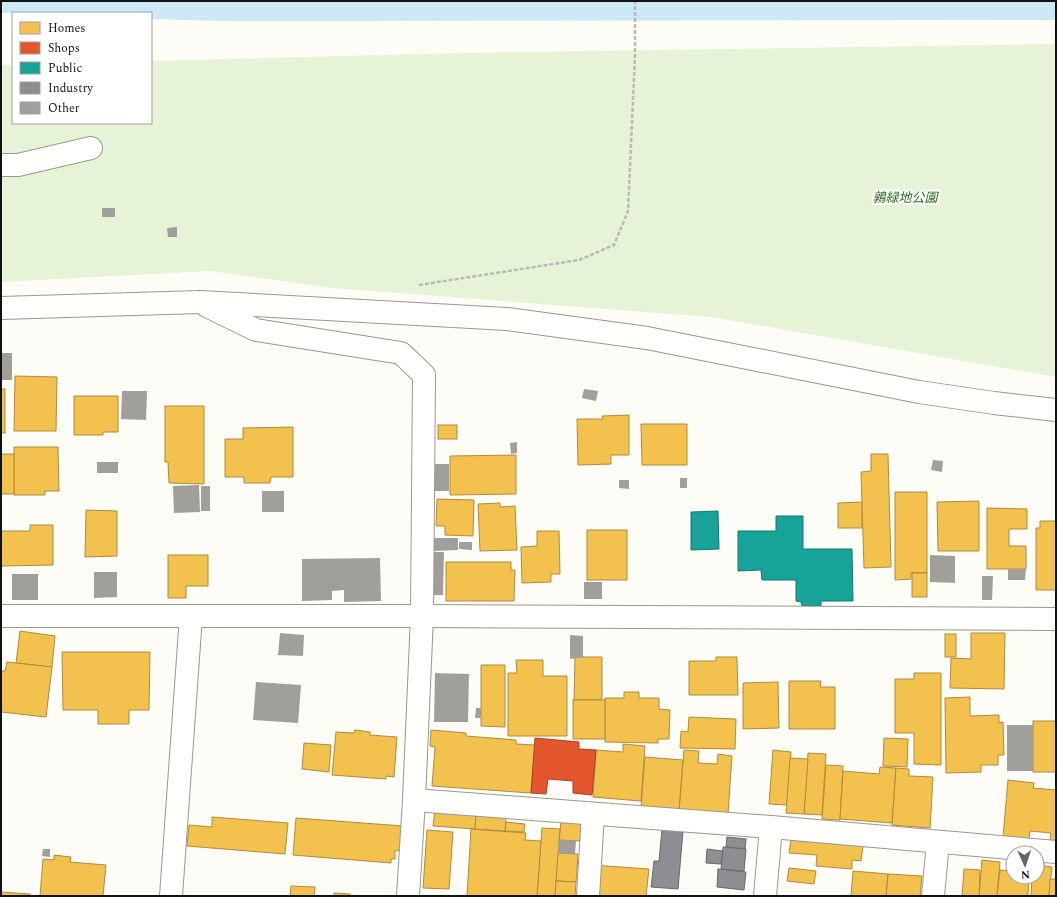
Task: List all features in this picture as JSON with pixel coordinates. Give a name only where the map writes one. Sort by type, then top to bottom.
[{"type":"street","points":[[1,165],[18,165],[91,148]]},
{"type":"street","points":[[200,302],[256,330],[401,353],[424,375],[422,616],[408,896]]},
{"type":"street","points":[[1,308],[200,302],[507,319],[647,338],[919,392],[1056,410]]},
{"type":"street","points":[[1,616],[1056,619]]},
{"type":"street","points":[[171,896],[191,616]]},
{"type":"street","points":[[414,800],[771,827],[1056,852]]},
{"type":"street","points":[[588,896],[593,814]]},
{"type":"street","points":[[765,896],[771,827]]},
{"type":"street","points":[[932,896],[938,842]]},
{"type":"path","points":[[416,285],[579,260],[614,245],[628,210],[635,56],[635,1]]},
{"type":"green space","name":"鶉緑地公園","points":[[1056,44],[1056,377],[711,317],[333,288],[210,271],[1,282],[1,65],[12,65],[12,124],[152,124],[152,61],[459,53]]},
{"type":"water","points":[[1,1],[1056,1],[1056,20],[222,21],[152,19],[152,12],[1,13]]},
{"type":"building: Homes","points":[[15,376],[57,377],[56,431],[14,431]]},
{"type":"building: Homes","points":[[1,389],[5,389],[5,433],[1,433]]},
{"type":"building: Homes","points":[[74,396],[118,396],[118,432],[103,432],[103,435],[74,435]]},
{"type":"building: Homes","points":[[165,406],[204,406],[204,484],[169,483],[168,462],[165,462]]},
{"type":"building: Homes","points":[[629,415],[629,455],[611,455],[611,464],[578,465],[577,419],[603,419],[602,416]]},
{"type":"building: Homes","points":[[641,424],[687,424],[687,465],[642,465]]},
{"type":"building: Homes","points":[[438,425],[457,425],[457,439],[438,439]]},
{"type":"building: Homes","points":[[293,427],[293,477],[271,477],[270,483],[244,483],[244,477],[225,477],[225,439],[243,439],[243,428]]},
{"type":"building: Homes","points":[[14,447],[58,447],[59,491],[45,491],[45,495],[14,495]]},
{"type":"building: Homes","points":[[1,454],[14,454],[14,494],[1,494]]},
{"type":"building: Homes","points":[[871,454],[888,454],[891,567],[864,568],[861,472],[871,471]]},
{"type":"building: Homes","points":[[516,455],[516,494],[450,495],[450,456]]},
{"type":"building: Homes","points":[[895,492],[927,492],[927,573],[911,573],[911,579],[895,580]]},
{"type":"building: Homes","points":[[437,499],[474,500],[473,536],[445,535],[445,526],[436,526]]},
{"type":"building: Homes","points":[[979,501],[979,551],[938,551],[937,502]]},
{"type":"building: Homes","points":[[862,502],[862,528],[838,528],[838,503]]},
{"type":"building: Homes","points":[[500,503],[500,507],[515,506],[517,550],[480,551],[478,504]]},
{"type":"building: Homes","points":[[987,508],[1027,509],[1027,529],[1009,529],[1009,546],[1026,546],[1026,569],[987,569]]},
{"type":"building: Homes","points":[[86,510],[117,511],[117,556],[85,557]]},
{"type":"building: Homes","points":[[1040,521],[1056,521],[1056,590],[1036,590],[1036,528],[1040,528]]},
{"type":"building: Homes","points":[[30,525],[53,525],[53,565],[1,566],[1,531],[30,531]]},
{"type":"building: Homes","points":[[587,530],[627,530],[627,580],[587,580]]},
{"type":"building: Homes","points":[[537,531],[559,531],[560,574],[551,574],[551,582],[522,583],[521,547],[537,546]]},
{"type":"building: Homes","points":[[168,555],[208,555],[208,586],[186,586],[186,598],[168,598]]},
{"type":"building: Homes","points":[[446,562],[511,562],[511,570],[515,570],[514,601],[446,601]]},
{"type":"building: Homes","points":[[912,573],[927,573],[927,597],[912,597]]},
{"type":"building: Homes","points":[[20,631],[55,636],[52,667],[16,663]]},
{"type":"building: Homes","points":[[971,633],[1005,633],[1004,689],[950,688],[951,658],[971,659]]},
{"type":"building: Homes","points":[[945,634],[956,634],[956,657],[945,657]]},
{"type":"building: Homes","points":[[62,652],[150,652],[149,710],[129,710],[129,724],[98,724],[98,710],[63,710]]},
{"type":"building: Homes","points":[[575,657],[602,657],[602,700],[574,700]]},
{"type":"building: Homes","points":[[716,657],[737,657],[738,695],[689,695],[689,661],[716,661]]},
{"type":"building: Homes","points":[[516,660],[543,660],[543,676],[567,676],[567,736],[508,736],[508,673],[517,673]]},
{"type":"building: Homes","points":[[7,662],[52,667],[46,717],[1,712],[1,671],[5,671]]},
{"type":"building: Homes","points":[[481,665],[505,665],[505,727],[481,726]]},
{"type":"building: Homes","points":[[914,673],[941,673],[941,765],[914,764],[914,733],[895,733],[895,679],[914,679]]},
{"type":"building: Homes","points":[[789,681],[821,681],[820,687],[835,687],[835,729],[789,729]]},
{"type":"building: Homes","points":[[778,682],[779,728],[743,729],[743,683]]},
{"type":"building: Homes","points":[[624,692],[639,692],[639,698],[659,698],[659,709],[670,710],[669,739],[658,739],[658,743],[605,742],[605,698],[624,698]]},
{"type":"building: Homes","points":[[970,697],[970,716],[999,715],[999,723],[1003,722],[1004,755],[998,755],[998,765],[981,765],[981,772],[946,773],[945,698]]},
{"type":"building: Homes","points":[[573,700],[605,700],[605,739],[573,739]]},
{"type":"building: Homes","points":[[689,717],[736,719],[735,749],[680,748],[681,731],[688,732]]},
{"type":"building: Homes","points":[[1033,721],[1056,721],[1056,772],[1033,772]]},
{"type":"building: Homes","points":[[355,730],[370,732],[370,735],[397,737],[394,777],[386,776],[386,779],[332,775],[336,732],[354,733]]},
{"type":"building: Homes","points":[[431,730],[466,733],[466,736],[516,740],[516,744],[535,745],[531,793],[432,786],[435,747],[430,746]]},
{"type":"building: Homes","points":[[884,738],[908,739],[907,767],[883,766]]},
{"type":"building: Homes","points":[[304,743],[331,745],[329,772],[302,769]]},
{"type":"building: Homes","points":[[623,744],[645,746],[641,801],[593,797],[596,750],[623,752]]},
{"type":"building: Homes","points":[[684,750],[699,751],[698,763],[717,764],[718,754],[732,756],[728,814],[679,810]]},
{"type":"building: Homes","points":[[773,750],[791,752],[787,805],[769,804]]},
{"type":"building: Homes","points":[[808,753],[826,754],[822,815],[804,814]]},
{"type":"building: Homes","points":[[645,757],[683,760],[679,810],[641,807]]},
{"type":"building: Homes","points":[[790,758],[808,759],[804,814],[786,813]]},
{"type":"building: Homes","points":[[826,765],[843,766],[840,820],[822,819]]},
{"type":"building: Homes","points":[[880,767],[896,768],[892,823],[840,819],[843,771],[879,774]]},
{"type":"building: Homes","points":[[896,768],[909,769],[909,776],[933,777],[930,828],[892,825]]},
{"type":"building: Homes","points":[[1008,780],[1034,783],[1033,788],[1056,790],[1056,842],[1050,841],[1051,833],[1030,831],[1029,839],[1003,837]]},
{"type":"building: Homes","points":[[435,810],[476,814],[475,829],[433,826]]},
{"type":"building: Homes","points":[[476,814],[506,817],[505,831],[475,829]]},
{"type":"building: Homes","points":[[212,817],[288,823],[285,854],[187,846],[189,825],[212,827]]},
{"type":"building: Homes","points":[[296,818],[403,826],[401,851],[395,850],[395,859],[391,859],[391,863],[293,855]]},
{"type":"building: Homes","points":[[561,821],[582,822],[580,841],[559,840]]},
{"type":"building: Homes","points":[[506,822],[525,824],[524,832],[505,831]]},
{"type":"building: Homes","points":[[542,828],[560,829],[555,896],[537,896]]},
{"type":"building: Homes","points":[[471,829],[526,833],[525,840],[541,841],[537,896],[467,896]]},
{"type":"building: Homes","points":[[427,830],[453,832],[449,889],[423,888]]},
{"type":"building: Homes","points":[[791,840],[863,846],[861,861],[852,860],[852,869],[816,866],[817,855],[789,853]]},
{"type":"building: Homes","points":[[558,853],[578,854],[576,882],[556,881]]},
{"type":"building: Homes","points":[[54,855],[71,857],[70,862],[106,865],[103,896],[40,896],[43,859],[54,860]]},
{"type":"building: Homes","points":[[982,860],[1000,862],[997,896],[979,896]]},
{"type":"building: Homes","points":[[592,865],[649,869],[646,896],[590,896]]},
{"type":"building: Homes","points":[[1045,866],[1052,867],[1049,896],[1031,896],[1032,885],[1045,885]]},
{"type":"building: Homes","points":[[789,868],[816,871],[814,884],[787,881]]},
{"type":"building: Homes","points":[[964,869],[980,870],[979,896],[962,896]]},
{"type":"building: Homes","points":[[1000,870],[1005,870],[1005,885],[1029,885],[1028,896],[997,896]]},
{"type":"building: Homes","points":[[853,871],[888,874],[886,896],[851,896]]},
{"type":"building: Homes","points":[[888,874],[922,876],[920,896],[886,896]]},
{"type":"building: Homes","points":[[1050,879],[1056,879],[1056,896],[1049,896]]},
{"type":"building: Homes","points":[[556,881],[576,882],[575,896],[555,896]]},
{"type":"building: Homes","points":[[291,886],[315,887],[314,896],[290,896]]},
{"type":"building: Homes","points":[[1,892],[30,894],[30,896],[1,896]]},
{"type":"building: Homes","points":[[334,893],[350,894],[350,896],[334,896]]},
{"type":"building: Shops","points":[[535,738],[579,742],[579,749],[596,750],[592,795],[573,793],[573,781],[548,779],[546,794],[531,793]]},
{"type":"building: Public","points":[[718,511],[719,549],[691,550],[691,512]]},
{"type":"building: Public","points":[[776,516],[803,516],[803,549],[852,549],[853,601],[821,601],[821,606],[802,606],[801,602],[796,601],[796,580],[762,580],[761,570],[738,571],[738,531],[776,531]]},
{"type":"building: Industry","points":[[662,829],[683,831],[678,889],[651,887],[654,861],[659,861]]},
{"type":"building: Industry","points":[[727,837],[746,839],[745,849],[726,847]]},
{"type":"building: Industry","points":[[723,847],[746,849],[744,871],[721,869]]},
{"type":"building: Industry","points":[[707,849],[723,851],[721,864],[706,863]]},
{"type":"building: Industry","points":[[718,869],[746,872],[744,890],[717,887]]},
{"type":"building: Other","points":[[102,208],[115,208],[115,217],[102,217]]},
{"type":"building: Other","points":[[177,227],[177,237],[168,237],[167,228]]},
{"type":"building: Other","points":[[1,353],[12,353],[12,380],[1,380]]},
{"type":"building: Other","points":[[584,389],[598,391],[596,401],[582,398]]},
{"type":"building: Other","points":[[122,391],[147,391],[146,420],[121,419]]},
{"type":"building: Other","points":[[517,442],[517,453],[511,454],[510,443]]},
{"type":"building: Other","points":[[933,460],[943,461],[942,472],[931,470]]},
{"type":"building: Other","points":[[97,462],[118,462],[118,473],[97,473]]},
{"type":"building: Other","points":[[435,464],[449,464],[449,491],[435,491]]},
{"type":"building: Other","points":[[680,478],[687,478],[687,488],[680,488]]},
{"type":"building: Other","points":[[619,480],[629,480],[629,489],[619,488]]},
{"type":"building: Other","points":[[199,485],[200,512],[174,513],[173,486]]},
{"type":"building: Other","points":[[201,486],[210,486],[210,511],[201,511]]},
{"type":"building: Other","points":[[262,491],[284,491],[284,512],[262,512]]},
{"type":"building: Other","points":[[433,538],[458,538],[458,550],[433,551]]},
{"type":"building: Other","points":[[459,542],[472,542],[472,550],[459,549]]},
{"type":"building: Other","points":[[432,552],[444,552],[443,595],[431,595]]},
{"type":"building: Other","points":[[930,555],[955,556],[955,583],[930,582]]},
{"type":"building: Other","points":[[380,558],[381,601],[344,602],[344,590],[332,591],[332,600],[302,601],[302,559]]},
{"type":"building: Other","points":[[1008,569],[1026,569],[1025,580],[1008,580]]},
{"type":"building: Other","points":[[94,572],[117,572],[117,597],[94,598]]},
{"type":"building: Other","points":[[12,574],[38,574],[38,600],[12,600]]},
{"type":"building: Other","points":[[982,576],[993,576],[992,600],[982,600]]},
{"type":"building: Other","points":[[584,582],[602,582],[602,599],[584,599]]},
{"type":"building: Other","points":[[280,633],[304,635],[303,656],[278,655]]},
{"type":"building: Other","points":[[570,635],[583,636],[583,657],[570,659]]},
{"type":"building: Other","points":[[435,673],[469,674],[468,722],[434,722]]},
{"type":"building: Other","points":[[256,682],[301,685],[298,723],[253,720]]},
{"type":"building: Other","points":[[476,708],[481,708],[481,718],[475,718]]},
{"type":"building: Other","points":[[1007,725],[1033,725],[1033,771],[1007,771]]},
{"type":"building: Other","points":[[559,840],[576,841],[575,854],[558,853]]},
{"type":"building: Other","points":[[43,849],[50,849],[50,857],[42,856]]}]
